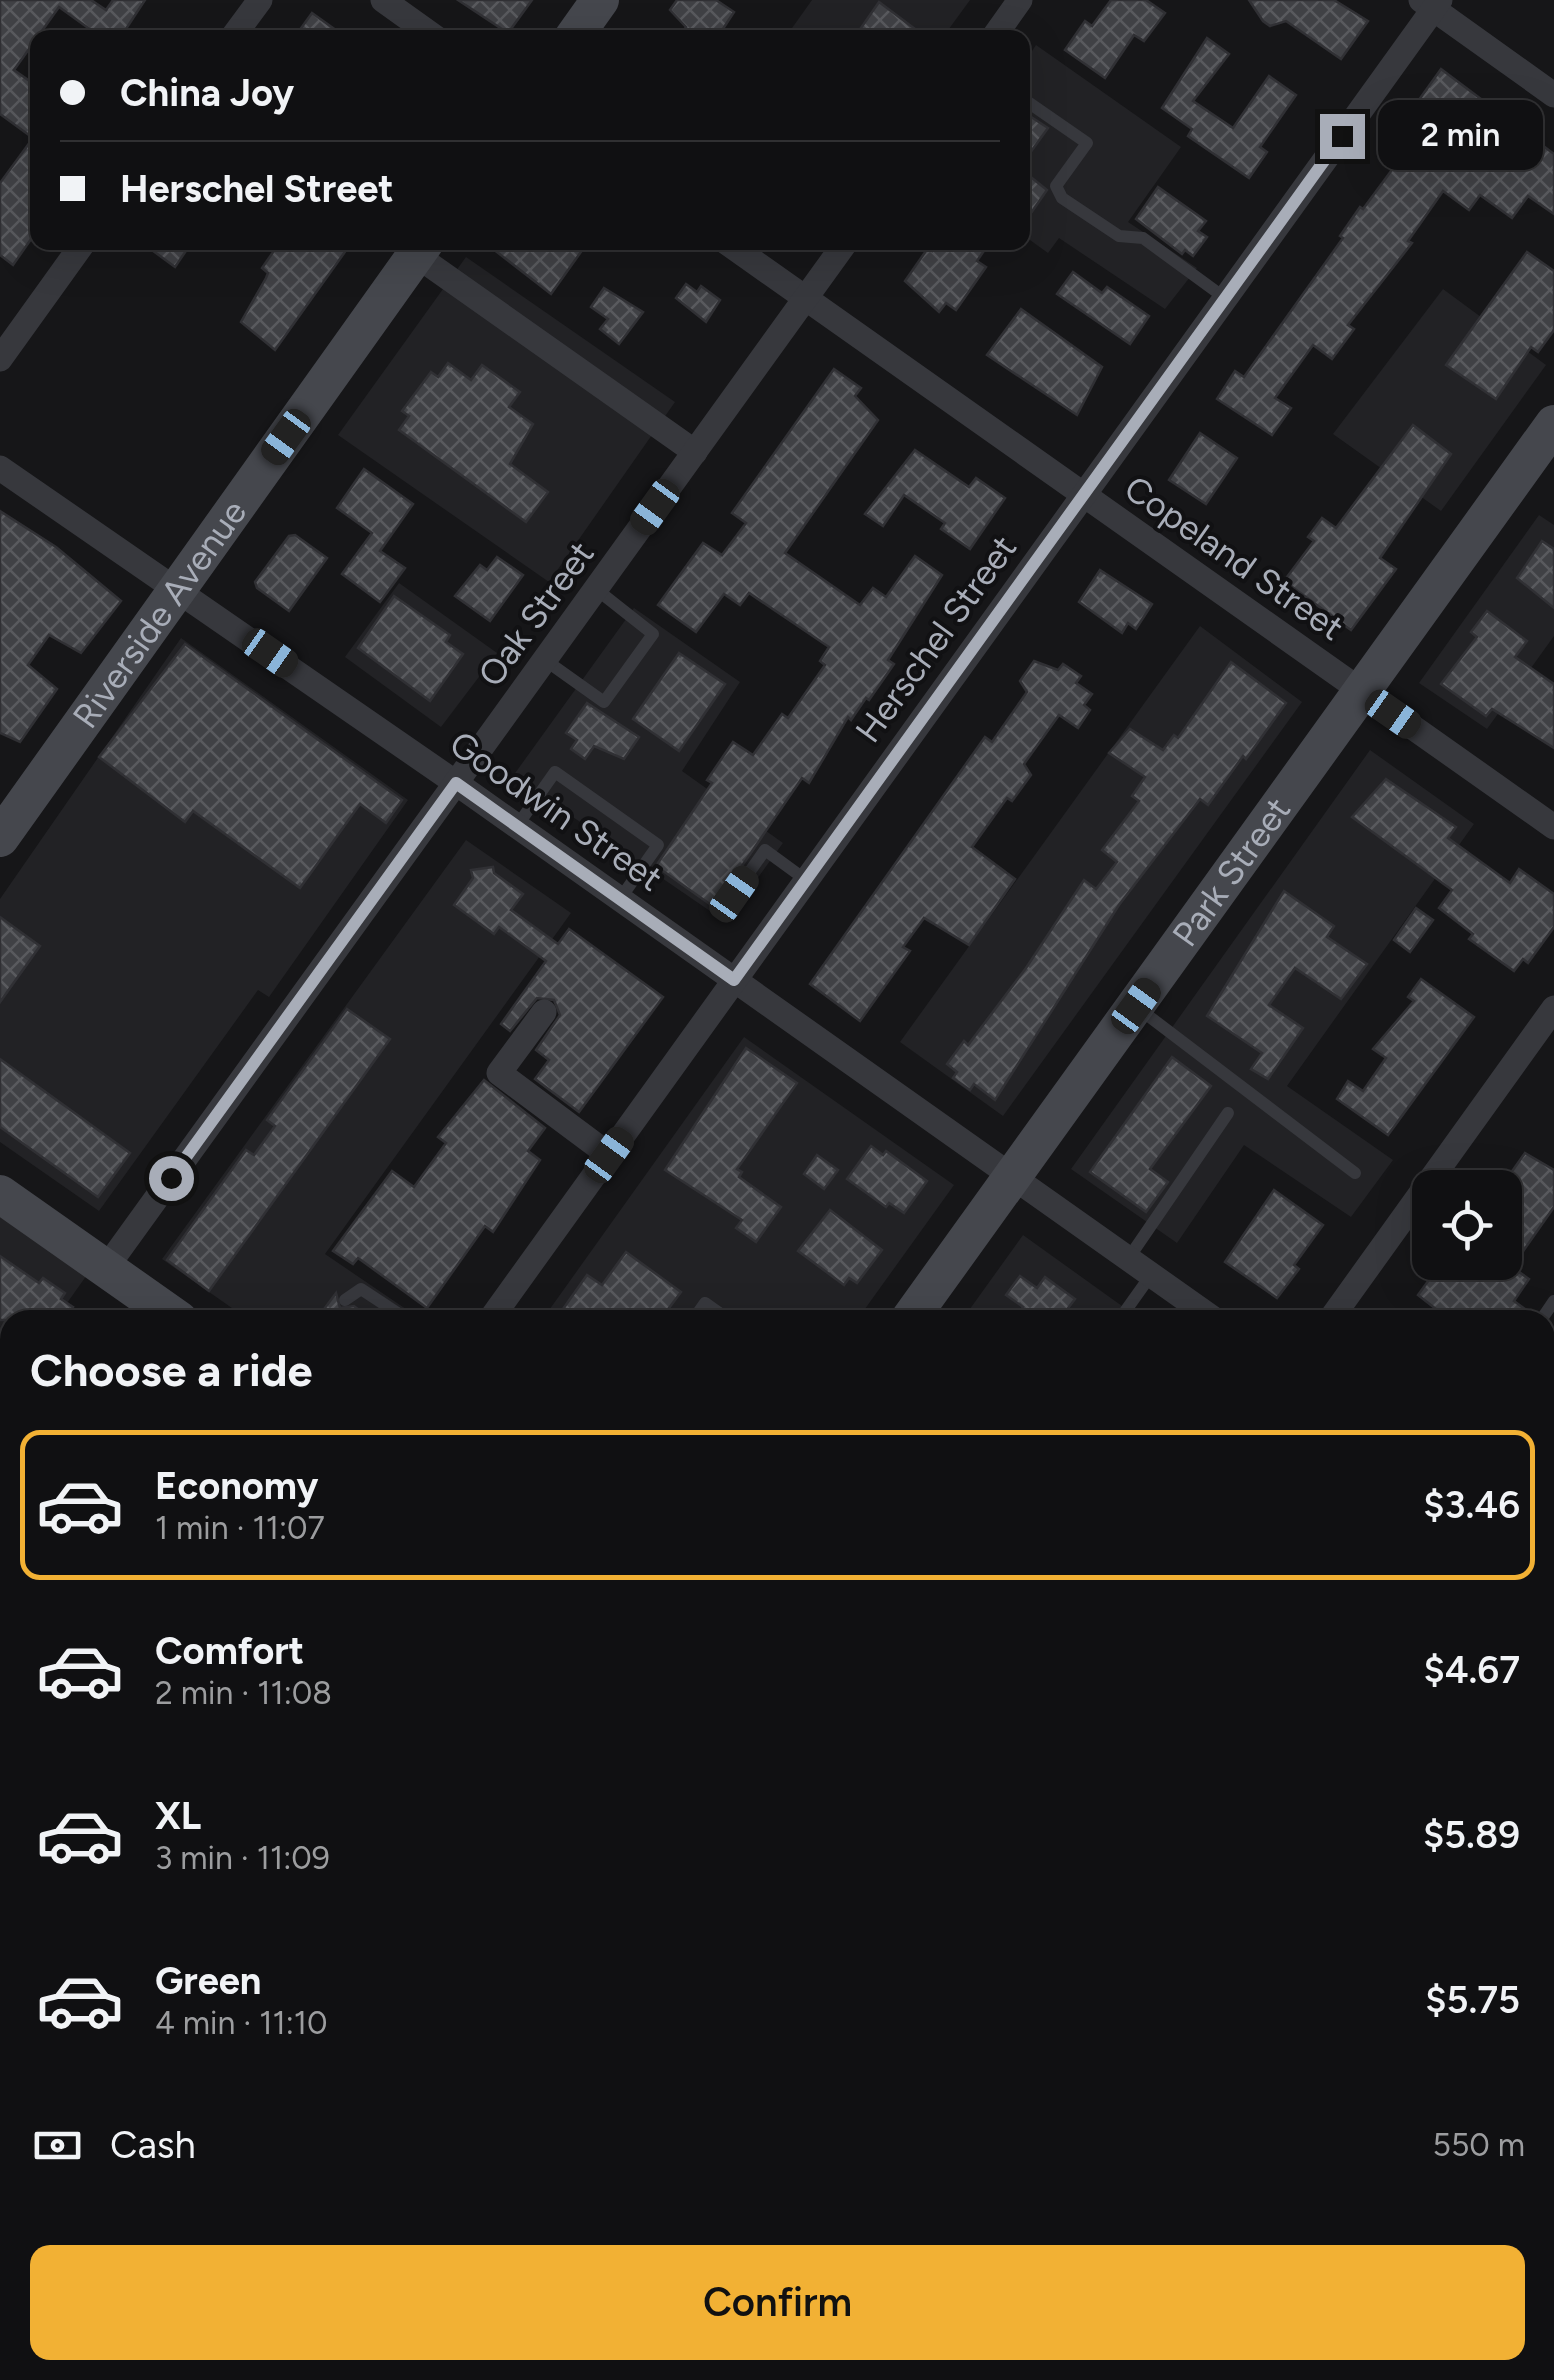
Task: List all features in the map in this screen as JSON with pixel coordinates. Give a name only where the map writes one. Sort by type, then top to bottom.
[{"type":"street","points":[[238,30],[260,0]]},
{"type":"street","points":[[383,0],[425,30]]},
{"type":"street","points":[[579,30],[600,0]]},
{"type":"street","points":[[999,30],[1020,0]]},
{"type":"street","points":[[1432,3],[1554,95]]},
{"type":"street","name":"Herschel Street","points":[[497,1310],[1225,298],[1432,3]]},
{"type":"street","points":[[0,359],[78,250]]},
{"type":"street","name":"Riverside Avenue","points":[[0,838],[420,250]]},
{"type":"street","points":[[422,250],[695,452]]},
{"type":"street","name":"Copeland Street","points":[[737,250],[1554,827]]},
{"type":"street","name":"Oak Street","points":[[106,1268],[840,250]]},
{"type":"street","name":"Park Street","points":[[916,1310],[1554,424]]},
{"type":"street","name":"Goodwin Street","points":[[0,468],[456,783],[1201,1310]]},
{"type":"street","points":[[1337,1310],[1554,1008]]},
{"type":"street","points":[[544,1012],[499,1073],[609,1155]]},
{"type":"street","points":[[0,1194],[165,1310]]},
{"type":"lane","points":[[1030,104],[1087,143],[1056,186],[1062,198],[1119,236],[1143,238],[1225,298]]},
{"type":"lane","points":[[546,660],[604,702],[644,648],[653,634],[596,589]]},
{"type":"lane","points":[[517,826],[555,772],[658,846],[620,899]]},
{"type":"lane","points":[[734,894],[765,850],[806,880]]},
{"type":"lane","points":[[1136,1006],[1355,1174]]},
{"type":"lane","points":[[1128,1259],[1228,1113]]},
{"type":"lane","points":[[1126,1310],[1151,1275]]},
{"type":"lane","points":[[345,1300],[361,1290],[392,1310]]},
{"type":"shaded area","points":[[812,0],[970,0],[948,30],[791,30]]},
{"type":"shaded area","points":[[1036,45],[1181,147],[1128,222],[1197,268],[1165,309],[1059,238],[1048,253],[1030,240],[1030,54]]},
{"type":"shaded area","points":[[466,257],[675,402],[549,582],[338,435]]},
{"type":"shaded area","points":[[1443,289],[1546,365],[1441,511],[1333,434]]},
{"type":"shaded area","points":[[1539,515],[1554,525],[1554,636],[1487,729],[1419,683]]},
{"type":"shaded area","points":[[399,583],[497,653],[441,727],[345,657]]},
{"type":"shaded area","points":[[634,608],[740,682],[682,771],[783,843],[726,922],[513,776]]},
{"type":"shaded area","points":[[1200,626],[1302,702],[1003,1116],[900,1042]]},
{"type":"shaded area","points":[[181,638],[408,800],[269,997],[258,990],[99,1211],[0,1142],[0,899]]},
{"type":"shaded area","points":[[1370,750],[1474,824],[1287,1086],[1393,1160],[1351,1217],[1244,1145],[1177,1243],[1071,1169]]},
{"type":"shaded area","points":[[466,840],[571,913],[325,1254],[407,1310],[235,1310],[162,1259]]},
{"type":"shaded area","points":[[744,1037],[954,1185],[864,1310],[549,1310]]},
{"type":"shaded area","points":[[0,1211],[89,1272],[62,1310],[0,1310]]},
{"type":"shaded area","points":[[1023,1235],[1122,1306],[1119,1310],[969,1310]]},
{"type":"building","points":[[0,0],[91,0],[106,10],[113,0],[145,0],[125,30],[91,30],[59,7],[43,30],[30,30],[30,48],[14,70],[30,81],[30,136],[0,114]]},
{"type":"building","points":[[458,0],[532,0],[510,30],[503,30]]},
{"type":"building","points":[[677,0],[716,0],[734,12],[722,30],[684,30],[686,27],[670,10]]},
{"type":"building","points":[[1111,0],[1146,0],[1165,13],[1144,41],[1134,35],[1105,78],[1065,50],[1085,21],[1092,26]]},
{"type":"building","points":[[1249,0],[1334,0],[1368,21],[1341,59],[1286,21],[1270,26]]},
{"type":"building","points":[[879,2],[916,30],[860,30]]},
{"type":"building","points":[[312,13],[336,30],[300,30]]},
{"type":"building","points":[[1207,38],[1229,54],[1193,101],[1233,128],[1269,76],[1296,95],[1260,147],[1267,152],[1249,178],[1188,136],[1192,129],[1162,108]]},
{"type":"building","points":[[1441,69],[1554,154],[1554,214],[1528,196],[1512,218],[1480,195],[1469,210],[1443,191],[1408,241],[1412,243],[1348,325],[1354,329],[1332,359],[1313,345],[1275,398],[1291,408],[1272,435],[1217,399],[1235,371],[1244,377],[1343,238],[1340,236],[1360,207],[1363,209],[1417,136],[1401,125]]},
{"type":"building","points":[[1030,116],[1048,128],[1030,153]]},
{"type":"building","points":[[30,142],[30,241],[13,265],[0,255],[0,183]]},
{"type":"building","points":[[1030,176],[1047,190],[1030,214]]},
{"type":"building","points":[[1158,187],[1206,221],[1198,231],[1207,237],[1193,256],[1185,250],[1182,254],[1136,219]]},
{"type":"building","points":[[152,250],[187,250],[175,267]]},
{"type":"building","points":[[274,250],[346,250],[275,350],[241,322],[268,273],[262,268]]},
{"type":"building","points":[[494,250],[582,250],[551,294]]},
{"type":"building","points":[[927,250],[985,250],[977,261],[986,267],[956,310],[946,303],[939,312],[905,281]]},
{"type":"building","points":[[1527,252],[1554,271],[1554,330],[1538,352],[1531,347],[1496,399],[1446,365]]},
{"type":"building","points":[[1073,272],[1102,293],[1107,287],[1149,316],[1130,344],[1057,294]]},
{"type":"building","points":[[686,284],[697,292],[701,286],[720,300],[706,322],[676,298]]},
{"type":"building","points":[[604,288],[643,312],[619,344],[600,329],[608,319],[591,307]]},
{"type":"building","points":[[1021,309],[1102,367],[1077,415],[987,355]]},
{"type":"building","points":[[448,363],[471,380],[482,365],[520,392],[509,407],[533,424],[510,464],[548,492],[526,522],[399,430],[409,416],[402,411],[431,372],[438,377]]},
{"type":"building","points":[[834,369],[861,388],[855,396],[878,420],[785,553],[860,605],[873,588],[886,597],[915,556],[942,575],[888,660],[894,664],[869,700],[866,698],[851,720],[848,717],[809,783],[802,778],[714,907],[656,866],[712,783],[707,780],[733,742],[753,755],[782,714],[788,718],[825,665],[820,661],[829,647],[749,593],[740,605],[724,594],[696,632],[658,605],[703,543],[722,555],[746,523],[732,513]]},
{"type":"building","points":[[1413,425],[1451,454],[1380,558],[1396,569],[1351,630],[1284,581],[1314,541],[1308,537],[1322,518],[1336,528]]},
{"type":"building","points":[[1200,433],[1237,458],[1206,504],[1169,480]]},
{"type":"building","points":[[915,450],[969,487],[976,478],[1005,498],[970,549],[941,529],[945,523],[904,495],[883,526],[865,514]]},
{"type":"building","points":[[364,469],[413,504],[380,551],[405,568],[380,602],[342,574],[372,533],[337,508]]},
{"type":"building","points":[[0,511],[56,547],[121,601],[81,653],[49,635],[28,665],[57,689],[20,742],[0,733]]},
{"type":"building","points":[[295,535],[327,558],[289,611],[257,588],[255,582],[289,536]]},
{"type":"building","points":[[1542,541],[1554,549],[1554,608],[1517,578]]},
{"type":"building","points":[[497,557],[523,575],[490,621],[455,596],[480,565],[487,570]]},
{"type":"building","points":[[1100,570],[1152,604],[1136,629],[1128,623],[1122,633],[1079,602]]},
{"type":"building","points":[[394,596],[450,635],[446,642],[463,654],[430,701],[358,648]]},
{"type":"building","points":[[1487,611],[1527,641],[1515,657],[1554,684],[1554,748],[1492,709],[1486,716],[1441,684],[1477,637],[1471,632]]},
{"type":"building","points":[[185,644],[402,800],[386,823],[360,804],[300,888],[193,811],[185,822],[99,757]]},
{"type":"building","points":[[679,653],[725,684],[679,751],[633,719]]},
{"type":"building","points":[[1034,661],[1058,670],[1063,664],[1081,676],[1076,683],[1092,694],[1084,705],[1090,710],[1078,728],[1059,715],[1024,764],[1031,775],[1012,801],[1007,798],[972,847],[1015,879],[969,945],[924,918],[903,947],[910,951],[860,1021],[810,984],[985,737],[992,742],[1027,692],[1020,681]]},
{"type":"building","points":[[1231,662],[1286,703],[1208,805],[1200,799],[1119,905],[995,1100],[974,1084],[970,1090],[953,1078],[957,1072],[947,1064],[964,1041],[968,1045],[1026,968],[1084,880],[1096,889],[1117,862],[1102,850],[1139,801],[1132,796],[1145,777],[1109,753],[1130,729],[1163,750],[1174,735],[1178,738]]},
{"type":"building","points":[[587,703],[639,737],[624,759],[594,746],[585,759],[571,749],[577,740],[566,733]]},
{"type":"building","points":[[1386,779],[1456,827],[1448,838],[1510,883],[1519,869],[1554,894],[1554,927],[1528,963],[1523,959],[1514,971],[1469,939],[1473,934],[1439,908],[1452,890],[1352,817]]},
{"type":"building","points":[[493,867],[494,873],[523,894],[511,910],[558,944],[569,929],[663,997],[579,1112],[535,1079],[549,1060],[536,1050],[560,1015],[554,1000],[537,998],[510,1031],[501,1024],[546,961],[499,927],[494,934],[454,905],[473,878],[471,870]]},
{"type":"building","points":[[1284,891],[1334,926],[1327,937],[1367,964],[1341,999],[1295,968],[1269,1005],[1303,1028],[1268,1079],[1251,1069],[1262,1053],[1207,1016]]},
{"type":"building","points":[[1416,908],[1433,920],[1410,952],[1394,940]]},
{"type":"building","points":[[0,917],[40,946],[0,1002]]},
{"type":"building","points":[[1421,979],[1474,1017],[1388,1135],[1337,1099],[1348,1081],[1363,1091],[1386,1058],[1373,1049],[1414,1001],[1408,997]]},
{"type":"building","points":[[347,1009],[390,1039],[209,1291],[167,1260],[246,1150],[254,1155],[275,1126],[267,1120]]},
{"type":"building","points":[[746,1048],[797,1083],[737,1169],[742,1172],[739,1177],[781,1207],[756,1242],[736,1228],[742,1220],[665,1170]]},
{"type":"building","points":[[1172,1057],[1211,1086],[1150,1169],[1168,1182],[1146,1212],[1090,1172]]},
{"type":"building","points":[[0,1059],[130,1153],[98,1197],[0,1127]]},
{"type":"building","points":[[484,1080],[545,1128],[528,1151],[540,1160],[493,1232],[485,1226],[427,1308],[358,1258],[353,1264],[333,1251],[392,1171],[414,1187],[446,1143],[438,1137]]},
{"type":"building","points":[[871,1146],[883,1155],[886,1151],[927,1181],[904,1213],[889,1203],[886,1207],[847,1179]]},
{"type":"building","points":[[1525,1153],[1554,1170],[1554,1207],[1522,1253],[1522,1170],[1513,1170]]},
{"type":"building","points":[[817,1155],[838,1170],[824,1189],[804,1174]]},
{"type":"building","points":[[1274,1190],[1323,1225],[1294,1265],[1299,1269],[1277,1298],[1225,1262]]},
{"type":"building","points":[[830,1210],[882,1250],[857,1283],[849,1278],[844,1285],[798,1251]]},
{"type":"building","points":[[626,1252],[681,1292],[668,1310],[563,1309],[587,1275],[602,1285]]},
{"type":"building","points":[[0,1256],[39,1283],[43,1278],[65,1293],[61,1299],[73,1307],[71,1310],[0,1310]]},
{"type":"building","points":[[1522,1274],[1529,1279],[1514,1301],[1526,1310],[1437,1310],[1418,1295],[1429,1280],[1522,1280]]},
{"type":"building","points":[[1020,1276],[1037,1288],[1045,1277],[1075,1299],[1067,1310],[1021,1310],[1023,1307],[1006,1295]]},
{"type":"building","points":[[336,1293],[340,1308],[354,1306],[359,1310],[323,1310]]},
{"type":"route","points":[[171,1178],[456,783],[734,980],[1342,136]]}]
